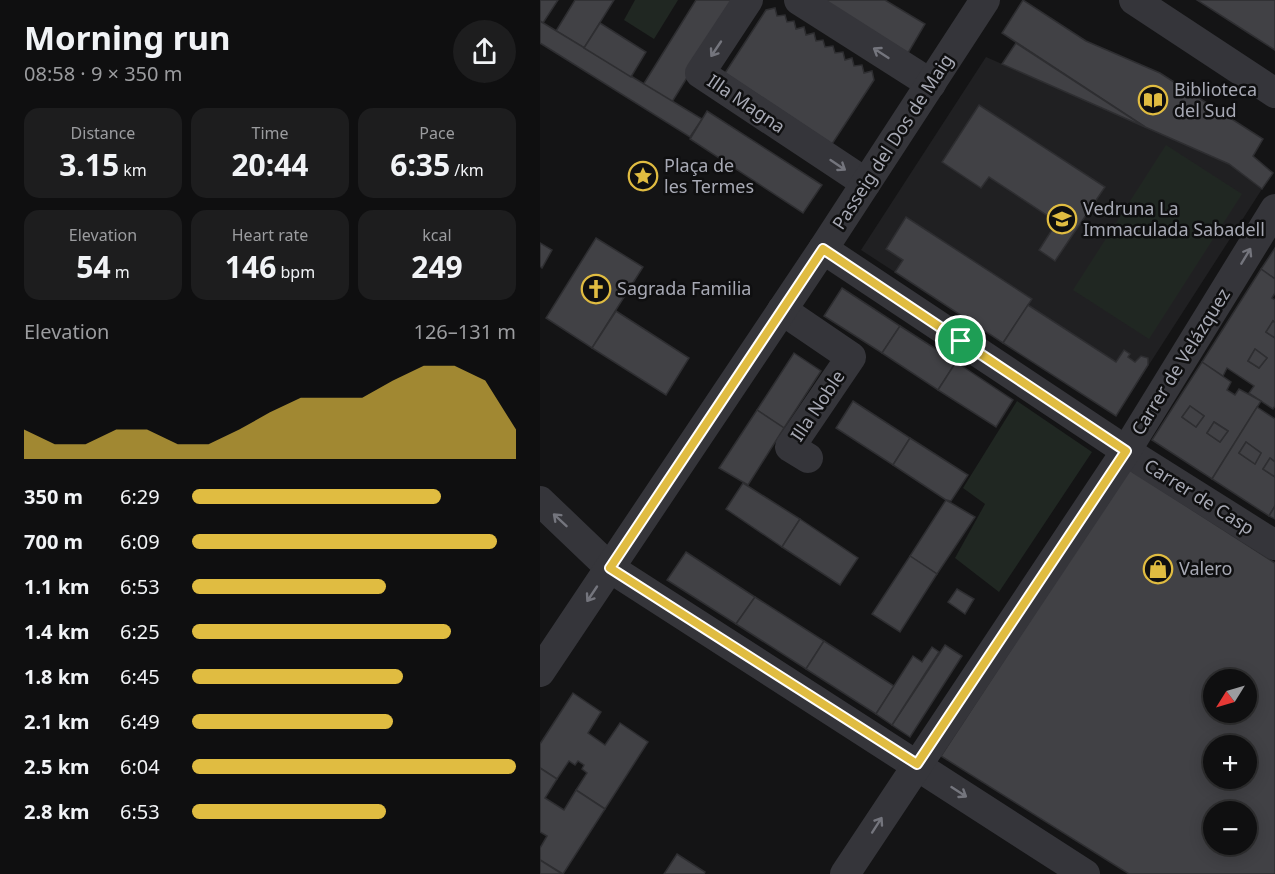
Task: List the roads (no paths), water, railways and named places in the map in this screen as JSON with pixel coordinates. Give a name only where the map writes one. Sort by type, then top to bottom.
[{"type":"street","name":"Illa Magna","points":[[748,0],[700,73],[866,183]]},
{"type":"street","points":[[799,0],[930,84]]},
{"type":"street","name":"Passeig del Dos de Maig","points":[[540,672],[823,249],[986,0]]},
{"type":"street","points":[[1134,0],[1275,93]]},
{"type":"street","name":"Carrer de Velázquez","points":[[845,874],[1126,451],[1275,209]]},
{"type":"street","name":"Carrer de Casp","points":[[823,249],[1126,451],[1275,545]]},
{"type":"street","name":"Illa Noble","points":[[782,309],[851,357],[790,447],[808,458]]},
{"type":"street","points":[[540,501],[610,568],[917,764],[1084,874]]},
{"type":"place","name":"Biblioteca del Sud","points":[[1153,100]]},
{"type":"place","name":"Plaça de les Termes","points":[[643,176]]},
{"type":"place","name":"Vedruna La Immaculada Sabadell","points":[[1062,219]]},
{"type":"place","name":"Sagrada Familia","points":[[596,289]]},
{"type":"place","name":"Valero","points":[[1158,569]]}]
